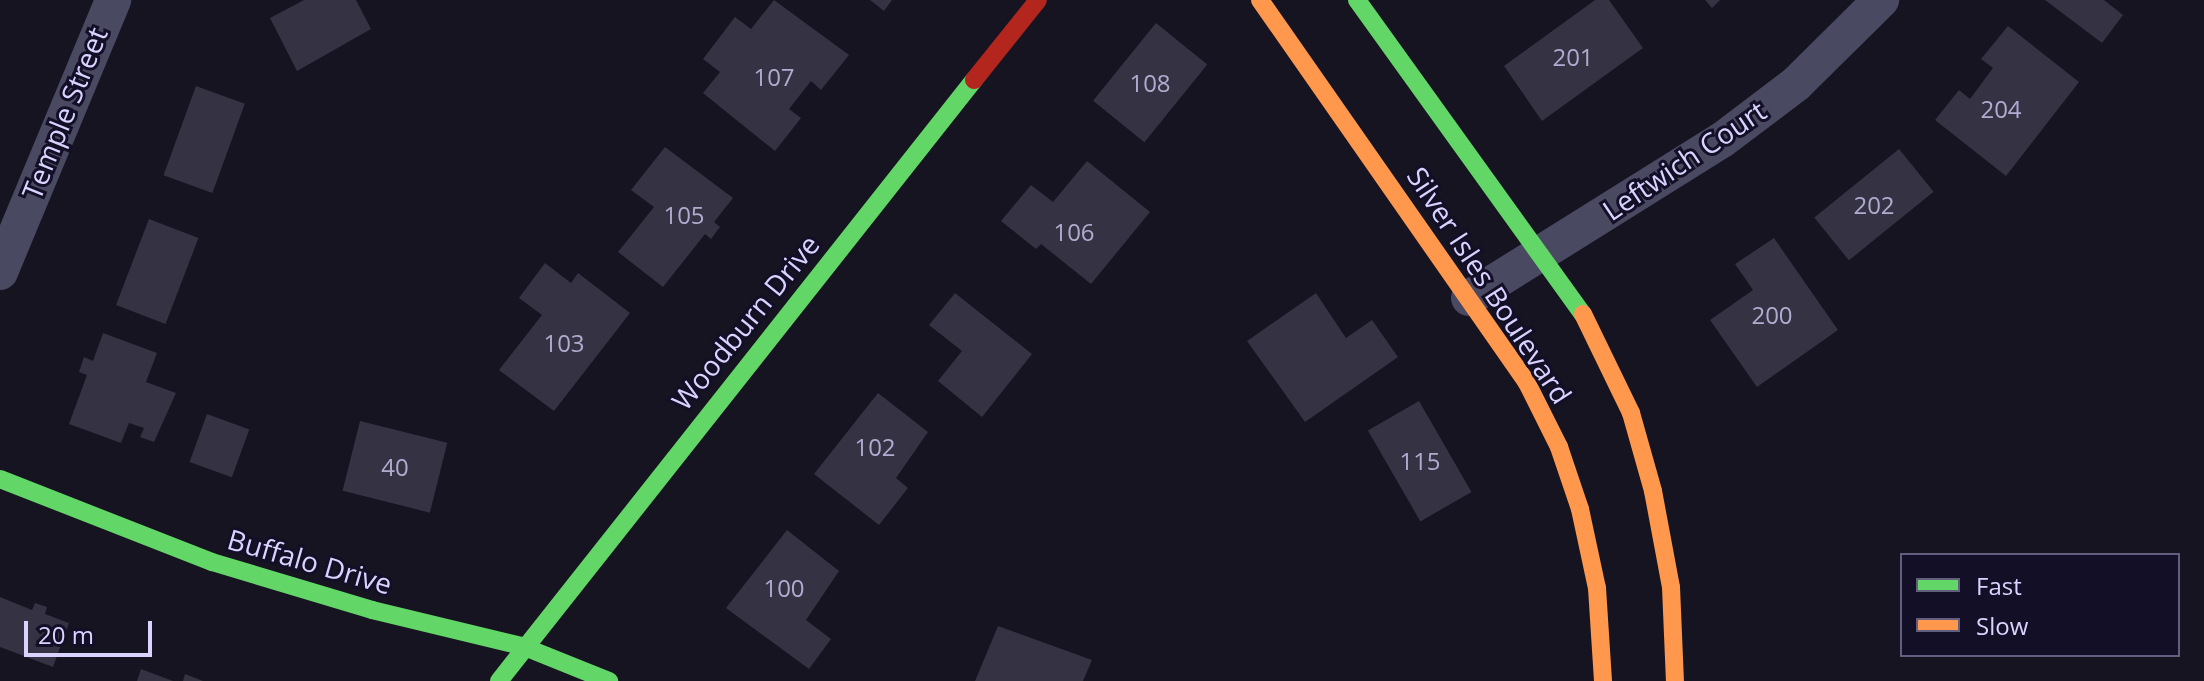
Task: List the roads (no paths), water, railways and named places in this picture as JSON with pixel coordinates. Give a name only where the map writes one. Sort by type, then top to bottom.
[{"type":"street","name":"Temple Street","points":[[0,272],[113,0]]},
{"type":"street","name":"Woodburn Drive","points":[[499,681],[522,646],[1038,0]]},
{"type":"street","name":"Silver Isles Boulevard","points":[[1260,0],[1527,383],[1559,447],[1580,509],[1597,588],[1603,681]]},
{"type":"street","name":"Silver Isles Boulevard","points":[[1357,0],[1586,319],[1631,413],[1653,491],[1671,587],[1675,681]]},
{"type":"street","name":"Leftwich Court","points":[[1469,298],[1722,140],[1796,84],[1881,0]]},
{"type":"street","name":"Buffalo Drive","points":[[0,479],[212,562],[372,610],[522,646],[609,681]]}]
